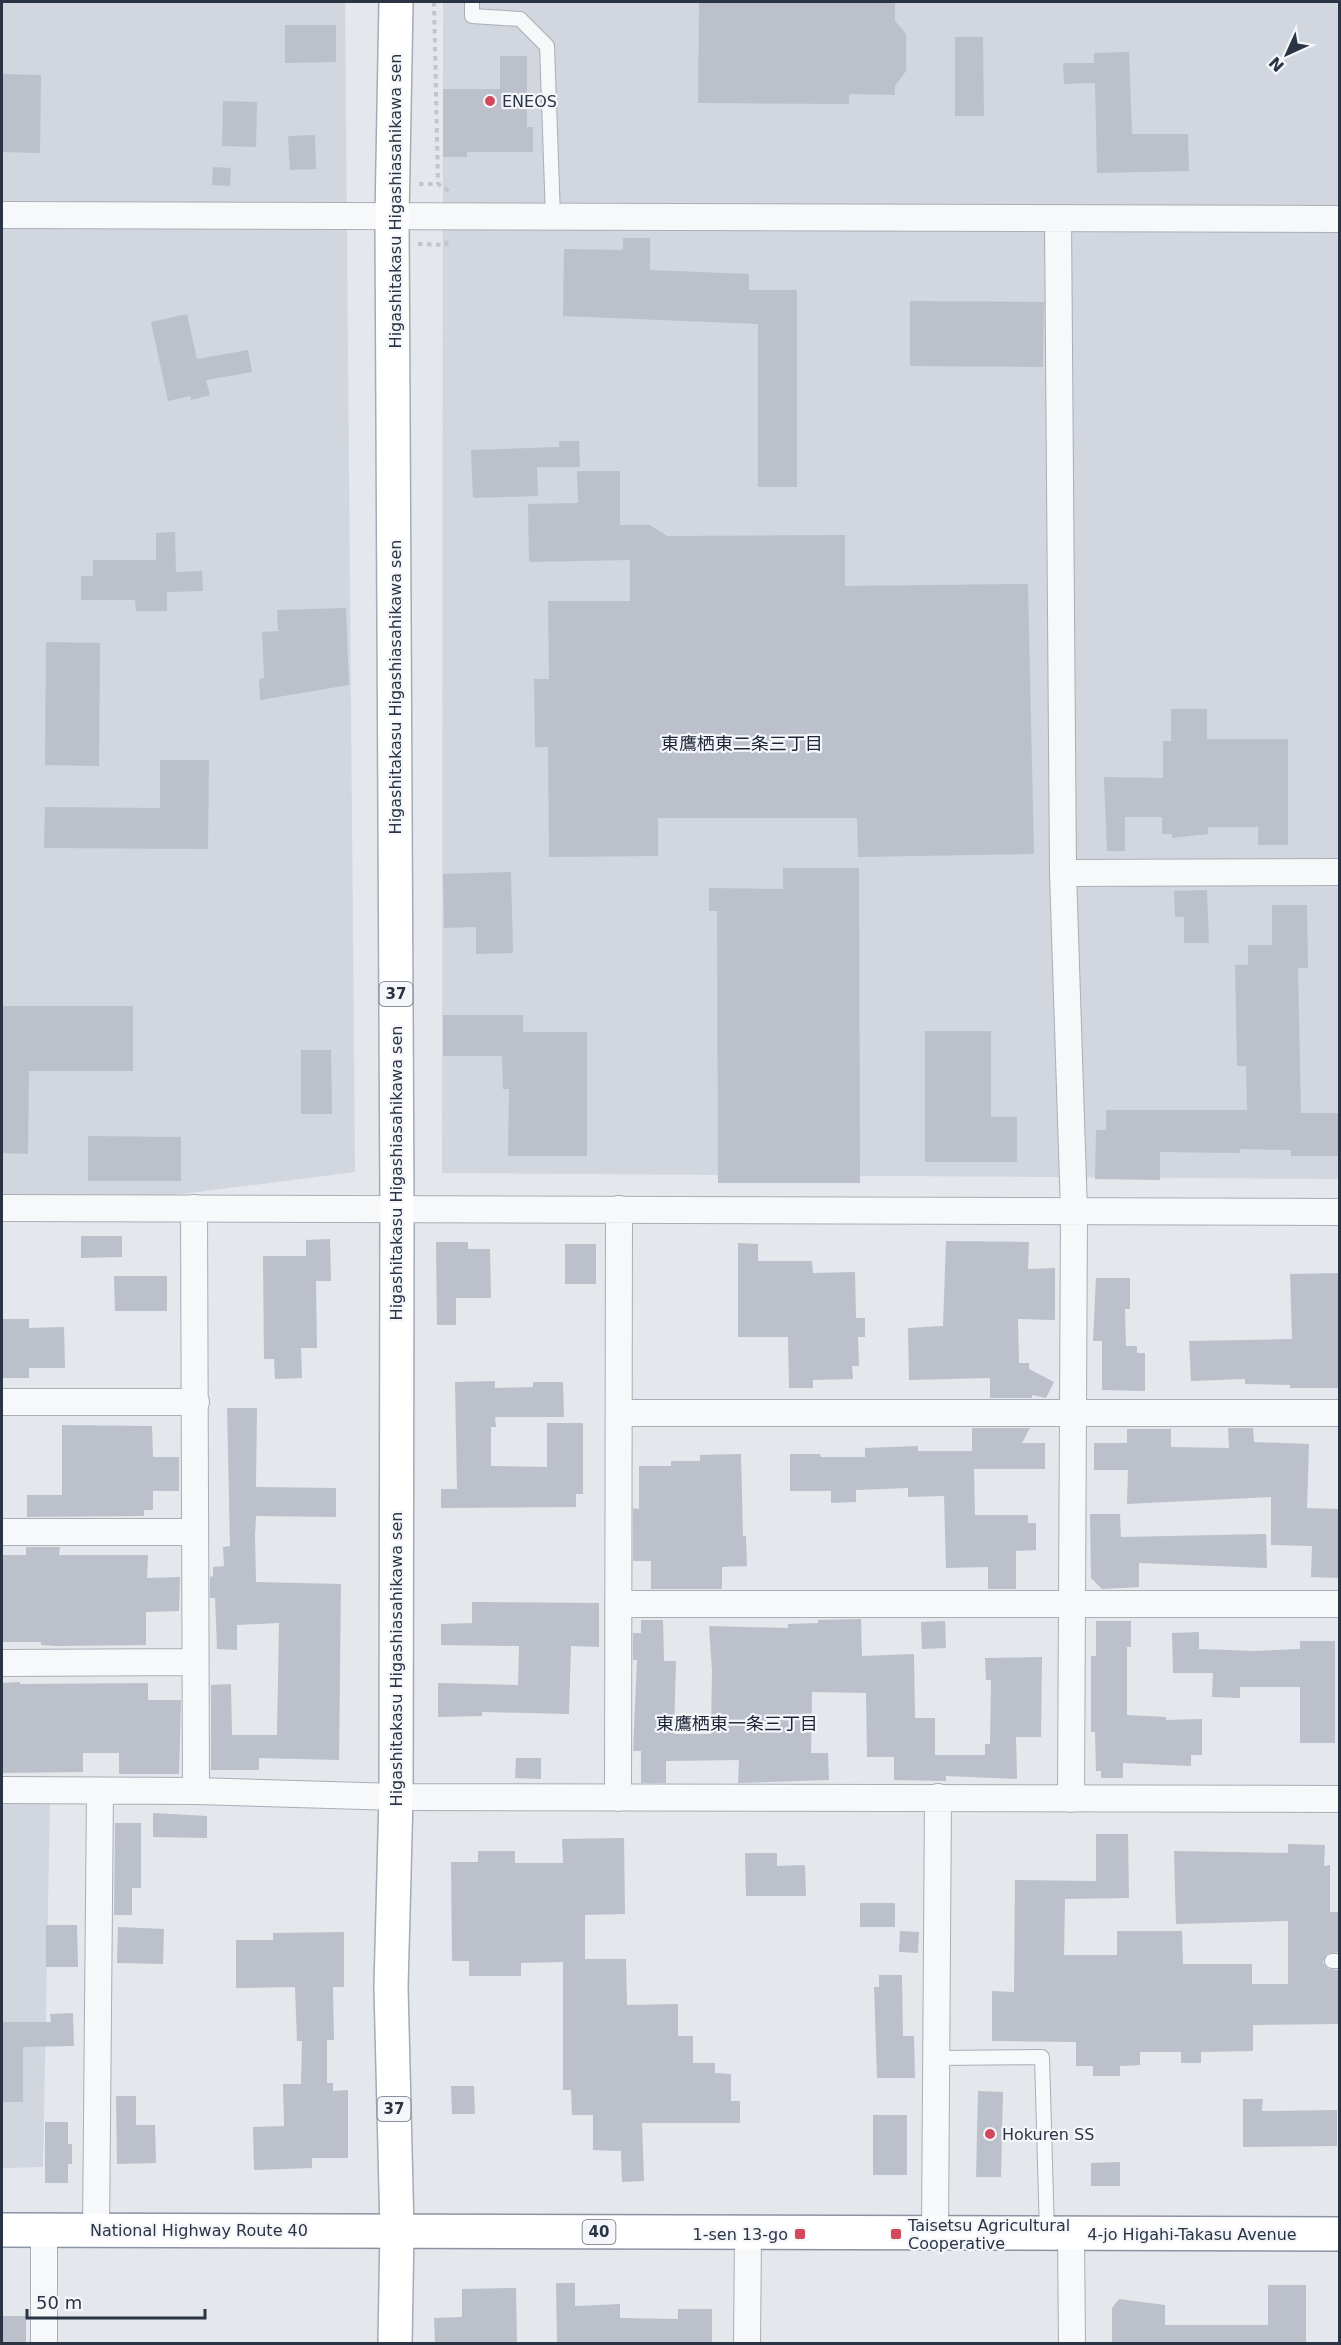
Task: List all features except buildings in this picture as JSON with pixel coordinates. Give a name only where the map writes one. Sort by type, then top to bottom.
[{"type":"main road","name":"Higashitakasu Higashiasahikawa sen","points":[[395,2343],[397,2230],[391,1987],[396,1797],[397,1209],[392,217],[396,2]]},
{"type":"main road","name":"National Highway Route 40","points":[[2,2230],[397,2230]]},
{"type":"main road","name":"4-jo Higahi-Takasu Avenue","points":[[397,2230],[1340,2234]]},
{"type":"street","points":[[2,215],[1340,219]]},
{"type":"street","points":[[1058,218],[1063,873],[1074,1212],[1071,1799]]},
{"type":"street","points":[[1063,873],[1340,872]]},
{"type":"street","points":[[2,1208],[1340,1212]]},
{"type":"street","points":[[194,1208],[196,1791]]},
{"type":"street","points":[[618,1798],[620,1209]]},
{"type":"street","points":[[2,1401],[196,1402]]},
{"type":"street","points":[[620,1413],[1340,1413]]},
{"type":"street","points":[[2,1532],[194,1532]]},
{"type":"street","points":[[618,1604],[1071,1602],[1340,1604]]},
{"type":"street","points":[[2,1662],[195,1662]]},
{"type":"street","points":[[2,1790],[196,1791],[396,1797],[1340,1799]]},
{"type":"street","points":[[96,2231],[100,1791]]},
{"type":"street","points":[[935,2234],[938,1797]]},
{"type":"street","points":[[44,2230],[44,2343]]},
{"type":"street","points":[[747,2343],[748,2233]]},
{"type":"street","points":[[1059,2234],[1072,2343]]},
{"type":"lane","points":[[472,2],[472,16],[520,19],[547,46],[553,217]]},
{"type":"lane","points":[[937,2058],[1042,2057],[1059,2234]]},
{"type":"path","points":[[434,2],[438,184]]},
{"type":"shaded area","points":[[2,2],[345,2],[355,1172],[2,1217]]},
{"type":"shaded area","points":[[443,2],[1339,2],[1339,1179],[442,1173]]},
{"type":"shaded area","points":[[2,1798],[50,1802],[43,2167],[2,2168]]},
{"type":"place","name":"ENEOS","points":[[490,101]]},
{"type":"place","name":"Hokuren SS","points":[[990,2134]]},
{"type":"place","name":"1-sen 13-go","points":[[800,2234]]},
{"type":"place","name":"Taisetsu Agricultural Cooperative","points":[[896,2234]]},
{"type":"district","name":"東鷹栖東二条三丁目","points":[[742,744]]},
{"type":"district","name":"東鷹栖東一条三丁目","points":[[737,1724]]}]
